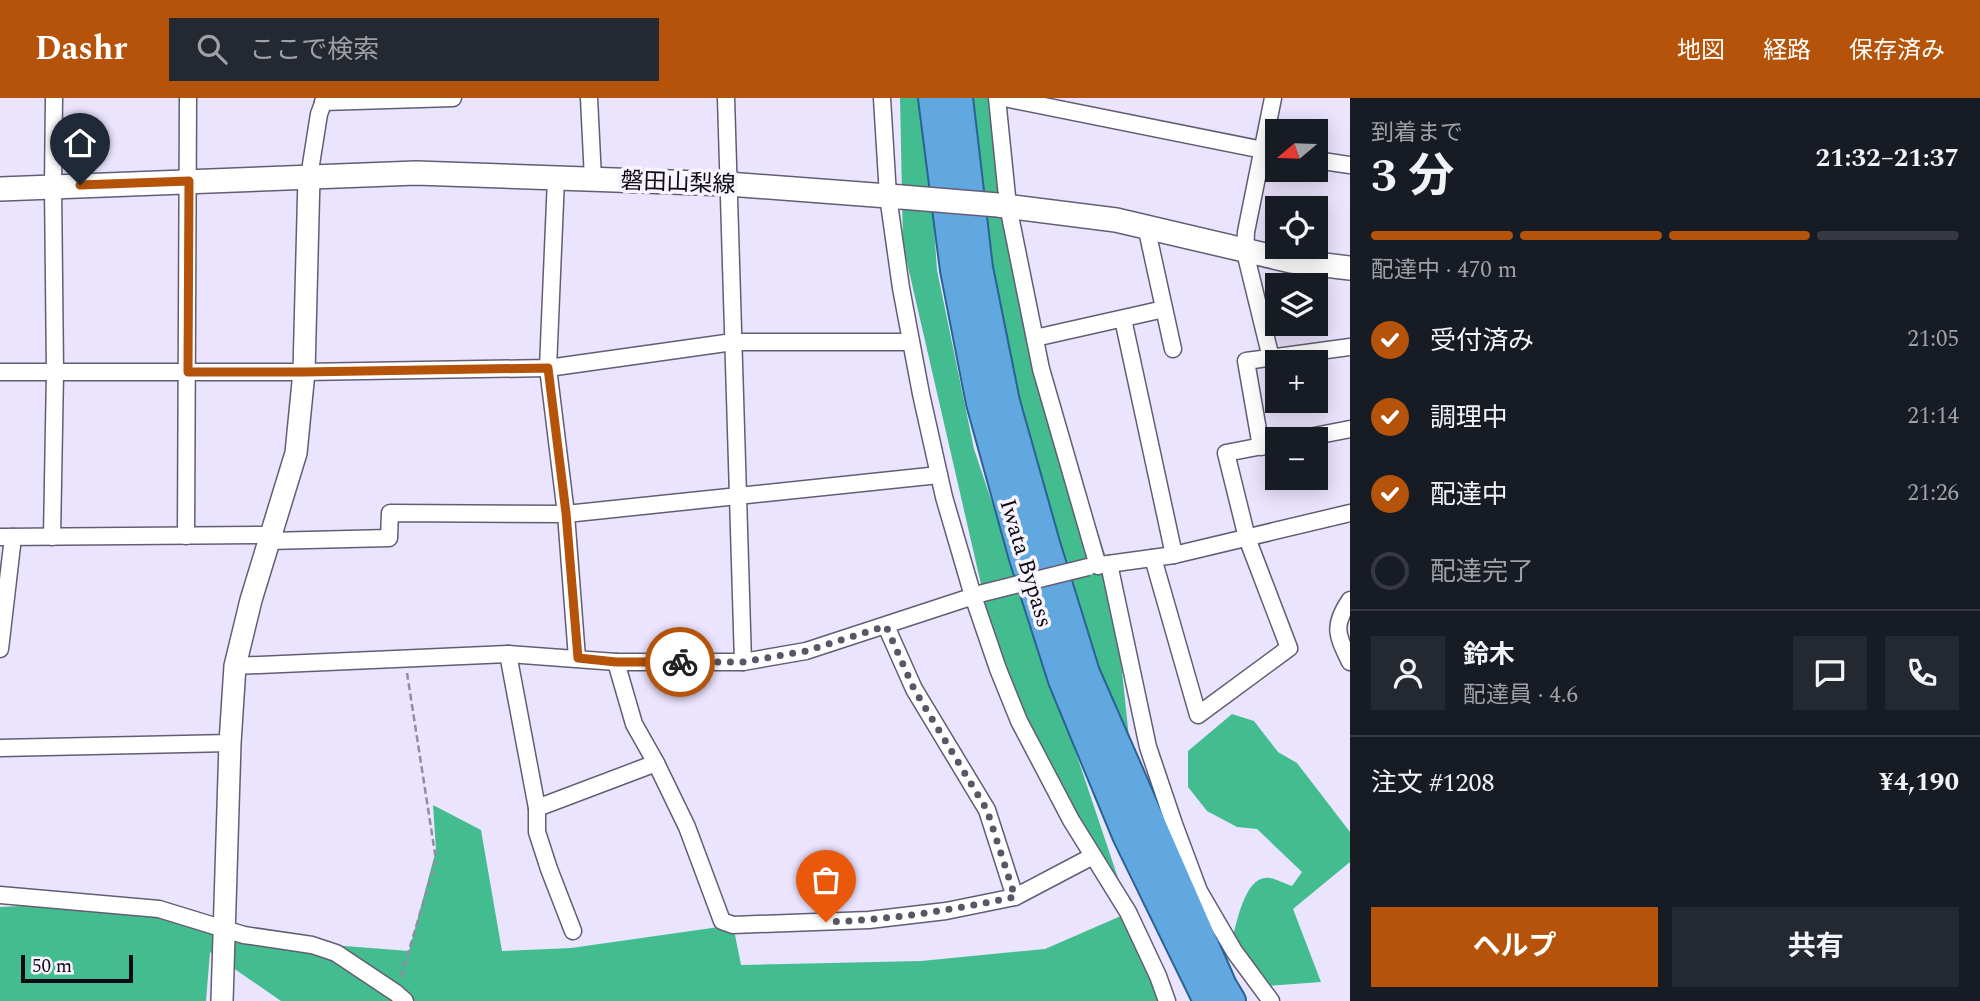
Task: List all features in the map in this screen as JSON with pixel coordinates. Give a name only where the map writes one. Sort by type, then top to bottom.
[{"type":"highway","name":"Iwata Bypass","points":[[933,98],[956,270],[981,403],[1024,558],[1063,680],[1139,831],[1231,1001]]},
{"type":"highway","name":"Iwata Bypass","points":[[958,98],[978,268],[1005,402],[1085,673],[1139,831],[1209,1001]]},
{"type":"highway","points":[[1139,831],[1160,938],[1194,1001]]},
{"type":"highway","points":[[1139,831],[1244,1001]]},
{"type":"main road","name":"磐田山梨線","points":[[0,189],[416,173],[729,184],[1003,205],[1116,219],[1245,252],[1350,268]]},
{"type":"street","points":[[52,537],[55,372],[52,186],[54,98]]},
{"type":"street","points":[[186,536],[188,98]]},
{"type":"street","points":[[222,1001],[235,666],[251,600],[296,453],[304,372],[309,177],[319,114],[324,100],[453,98]]},
{"type":"street","points":[[589,98],[593,179]]},
{"type":"street","points":[[726,98],[743,662]]},
{"type":"street","points":[[882,98],[895,197],[901,288],[921,394],[939,475],[978,595],[998,669],[1019,721],[1071,820],[1128,912],[1167,1001]]},
{"type":"street","points":[[997,98],[1003,205],[1071,478],[1148,747],[1199,891],[1234,951],[1271,1001]]},
{"type":"street","points":[[1004,98],[1265,151]]},
{"type":"street","points":[[1272,119],[1273,98]]},
{"type":"street","points":[[1328,162],[1350,165]]},
{"type":"street","points":[[1265,169],[1246,232],[1245,252],[1269,350]]},
{"type":"street","points":[[556,178],[548,368],[566,513],[578,658]]},
{"type":"street","points":[[1146,226],[1173,349]]},
{"type":"street","points":[[1035,338],[1164,309]]},
{"type":"street","points":[[1123,319],[1174,555]]},
{"type":"street","points":[[0,372],[304,372],[548,368],[733,342],[911,342]]},
{"type":"street","points":[[1328,350],[1350,347]]},
{"type":"street","points":[[1261,447],[1246,361],[1265,359]]},
{"type":"street","points":[[1328,433],[1350,429]]},
{"type":"street","points":[[1153,558],[1198,715],[1289,648],[1247,538],[1226,453],[1265,446]]},
{"type":"street","points":[[0,649],[6,537],[389,538],[390,513],[566,513],[939,475]]},
{"type":"street","points":[[235,666],[508,654],[616,662],[743,662],[806,651],[978,595],[1098,565],[1174,555],[1350,513]]},
{"type":"street","points":[[1350,600],[1337,624],[1338,636],[1350,662]]},
{"type":"street","points":[[886,626],[914,689],[987,810],[1015,897]]},
{"type":"street","points":[[508,654],[537,808],[537,832],[573,931]]},
{"type":"street","points":[[616,662],[634,724],[687,827],[722,921],[733,925],[869,920],[946,911],[1015,897],[1093,856]]},
{"type":"street","points":[[0,748],[230,743]]},
{"type":"street","points":[[537,808],[656,763]]},
{"type":"street","points":[[0,895],[159,909],[244,935],[312,944],[336,953],[401,997]]},
{"type":"path","points":[[401,997],[436,860],[405,659]]},
{"type":"green space","points":[[900,98],[925,98],[937,270],[974,449],[1121,887],[1044,768],[992,632],[903,245]]},
{"type":"green space","points":[[961,98],[995,98],[1038,355],[1112,575],[1134,786],[996,360]]},
{"type":"green space","points":[[1232,714],[1254,721],[1278,752],[1297,763],[1350,832],[1350,862],[1293,909],[1321,982],[1268,986],[1233,936],[1244,899],[1255,883],[1270,878],[1292,886],[1302,872],[1257,829],[1237,827],[1207,811],[1188,787],[1188,751]]},
{"type":"green space","points":[[433,805],[481,830],[502,951],[571,948],[733,925],[741,965],[921,961],[1045,949],[1137,909],[1168,1001],[281,1001],[210,952],[206,1001],[0,1001],[0,907],[83,903],[293,942],[409,951],[436,850]]},
{"type":"way so far","points":[[680,662],[743,662],[806,651],[886,626],[914,689],[987,810],[1015,897],[946,911],[826,922]]},
{"type":"route","points":[[80,185],[189,181],[188,372],[548,368],[566,513],[578,658],[616,662],[680,662]]}]
